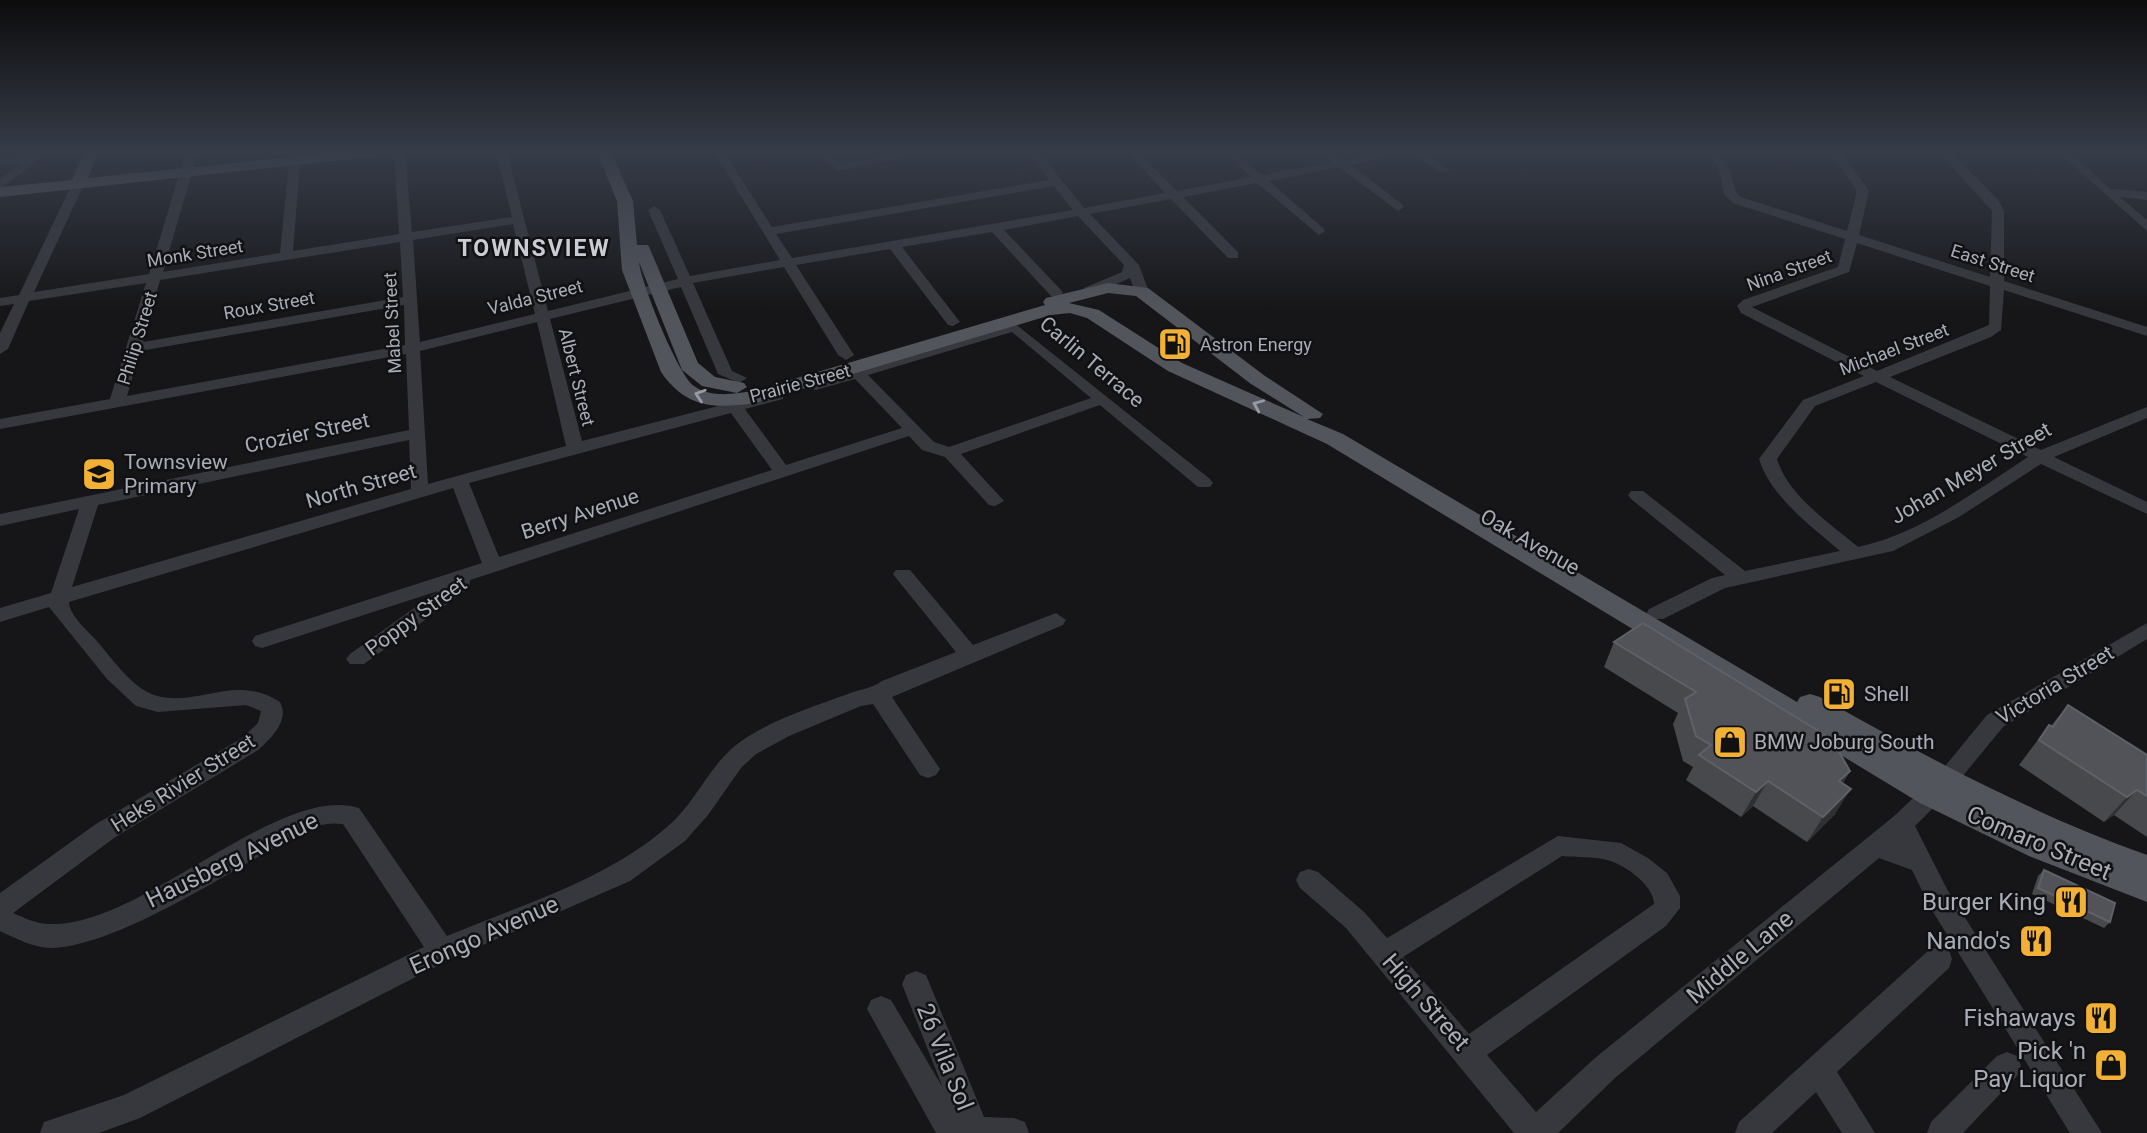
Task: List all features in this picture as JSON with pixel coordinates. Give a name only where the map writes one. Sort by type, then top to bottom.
[{"type":"main road","name":"Prairie Street","points":[[625,205],[629,262],[694,373],[709,382],[740,387],[804,375],[1084,293],[1134,290]]},
{"type":"main road","name":"Prairie Street","points":[[637,205],[647,289],[678,384],[694,395],[717,400],[755,397],[1049,310],[1085,311],[1116,330]]},
{"type":"main road","name":"Oak Avenue","points":[[1134,290],[1282,396],[1656,614],[1938,789]]},
{"type":"main road","points":[[1084,293],[1111,320],[1116,330]]},
{"type":"main road","name":"Oak Avenue","points":[[1116,330],[1175,367],[1358,452],[1938,789]]},
{"type":"main road","name":"Comaro Street","points":[[1938,789],[2147,868]]},
{"type":"main road","name":"Comaro Street","points":[[1938,789],[2040,847],[2147,888]]},
{"type":"street","points":[[0,349],[68,205]]},
{"type":"street","name":"Philip Street","points":[[117,403],[177,205]]},
{"type":"street","points":[[286,256],[291,205]]},
{"type":"street","name":"Mabel Street","points":[[403,205],[421,492]]},
{"type":"street","name":"Albert Street","points":[[516,205],[575,447]]},
{"type":"street","points":[[752,205],[846,355]]},
{"type":"street","points":[[769,231],[926,205]]},
{"type":"street","points":[[1075,205],[1132,265],[1134,290]]},
{"type":"street","name":"Valda Street","points":[[0,424],[413,348],[684,281],[1118,205]]},
{"type":"street","points":[[1185,205],[1233,255]]},
{"type":"street","points":[[1289,205],[1319,231]]},
{"type":"street","name":"East Street","points":[[1750,205],[2147,332]]},
{"type":"street","name":"Nina Street","points":[[1860,205],[1845,267],[1841,272],[1744,306],[1755,318],[1876,377]]},
{"type":"street","name":"Michael Street","points":[[1856,555],[1804,507],[1775,476],[1768,463],[1807,405],[1993,330],[1997,326],[1997,208],[1994,205]]},
{"type":"street","points":[[2123,205],[2147,227]]},
{"type":"street","points":[[654,210],[726,374],[739,378]]},
{"type":"street","name":"Monk Street","points":[[0,302],[520,219]]},
{"type":"street","points":[[995,228],[1056,293]]},
{"type":"street","points":[[893,245],[953,322]]},
{"type":"street","points":[[1084,293],[1123,277],[1130,272],[1132,265]]},
{"type":"street","name":"Roux Street","points":[[134,348],[410,300]]},
{"type":"street","name":"Carlin Terrace","points":[[816,385],[1014,327],[1204,483]]},
{"type":"street","points":[[858,373],[931,449],[950,452],[1103,399]]},
{"type":"street","points":[[1876,377],[2147,509]]},
{"type":"street","points":[[736,408],[790,393]]},
{"type":"street","name":"North Street","points":[[0,615],[575,447],[736,408]]},
{"type":"street","name":"Prairie Street","points":[[736,408],[782,472]]},
{"type":"street","name":"Johan Meyer Street","points":[[1656,614],[1705,587],[1886,547],[1938,521],[2040,457],[2147,412]]},
{"type":"street","name":"Berry Avenue","points":[[262,641],[912,430]]},
{"type":"street","name":"Crozier Street","points":[[0,520],[417,433]]},
{"type":"street","points":[[950,452],[995,501]]},
{"type":"street","name":"Poppy Street","points":[[357,659],[483,570],[458,481]]},
{"type":"street","points":[[1637,495],[1741,578]]},
{"type":"street","points":[[59,598],[90,502]]},
{"type":"street","points":[[903,574],[969,654]]},
{"type":"street","name":"Heks Rivier Street","points":[[0,908],[105,831],[250,744],[267,729],[272,719],[272,708],[258,699],[169,704],[143,699],[65,617],[58,606],[59,598]]},
{"type":"street","name":"Erongo Avenue","points":[[55,1133],[129,1108],[442,951],[636,864],[691,820],[733,762],[748,748],[769,735],[857,699],[879,695],[890,687],[1056,620]]},
{"type":"street","name":"Victoria Street","points":[[1938,789],[1995,721],[2147,630]]},
{"type":"street","points":[[879,695],[928,769]]},
{"type":"street","name":"Middle Lane","points":[[1535,1133],[1605,1068],[1902,824],[1938,789]]},
{"type":"street","name":"Hausberg Avenue","points":[[0,919],[47,936],[85,930],[128,911],[308,818],[343,813],[350,815],[442,951]]},
{"type":"street","points":[[1902,824],[1920,862],[2005,1007],[2087,1133]]},
{"type":"street","points":[[1385,954],[1558,846],[1617,851],[1658,881],[1667,908],[1657,918],[1468,1052]]},
{"type":"street","points":[[1875,846],[1920,862]]},
{"type":"street","name":"High Street","points":[[1309,880],[1342,905],[1535,1133]]},
{"type":"street","points":[[1750,1133],[1939,958]]},
{"type":"street","name":"26 Vila Sol","points":[[916,984],[956,1132]]},
{"type":"street","points":[[881,1009],[956,1132],[1014,1133]]},
{"type":"street","points":[[1942,1133],[2007,1066]]},
{"type":"street","points":[[1819,1070],[1860,1133]]},
{"type":"building","points":[[1643,623],[1825,735],[1819,740],[1839,752],[1850,771],[1839,781],[1851,789],[1823,817],[1768,781],[1756,792],[1699,755],[1711,745],[1696,736],[1685,699],[1696,692],[1614,642]]},
{"type":"building","points":[[2068,705],[2147,755],[2147,796],[2137,790],[2127,797],[2039,740],[2049,725],[2053,727]]},
{"type":"building","points":[[2044,870],[2115,903],[2110,922],[2038,888]]},
{"type":"place","name":"Astron Energy","points":[[1175,344]]},
{"type":"place","name":"Townsview Primary","points":[[99,474]]},
{"type":"place","name":"Shell","points":[[1839,694]]},
{"type":"place","name":"BMW Joburg South","points":[[1730,742]]},
{"type":"place","name":"Burger King","points":[[2071,902]]},
{"type":"place","name":"Nando's","points":[[2036,941]]},
{"type":"place","name":"Fishaways","points":[[2101,1018]]},
{"type":"place","name":"Pick 'n Pay Liquor","points":[[2111,1065]]},
{"type":"district","name":"TOWNSVIEW","points":[[534,248]]}]
